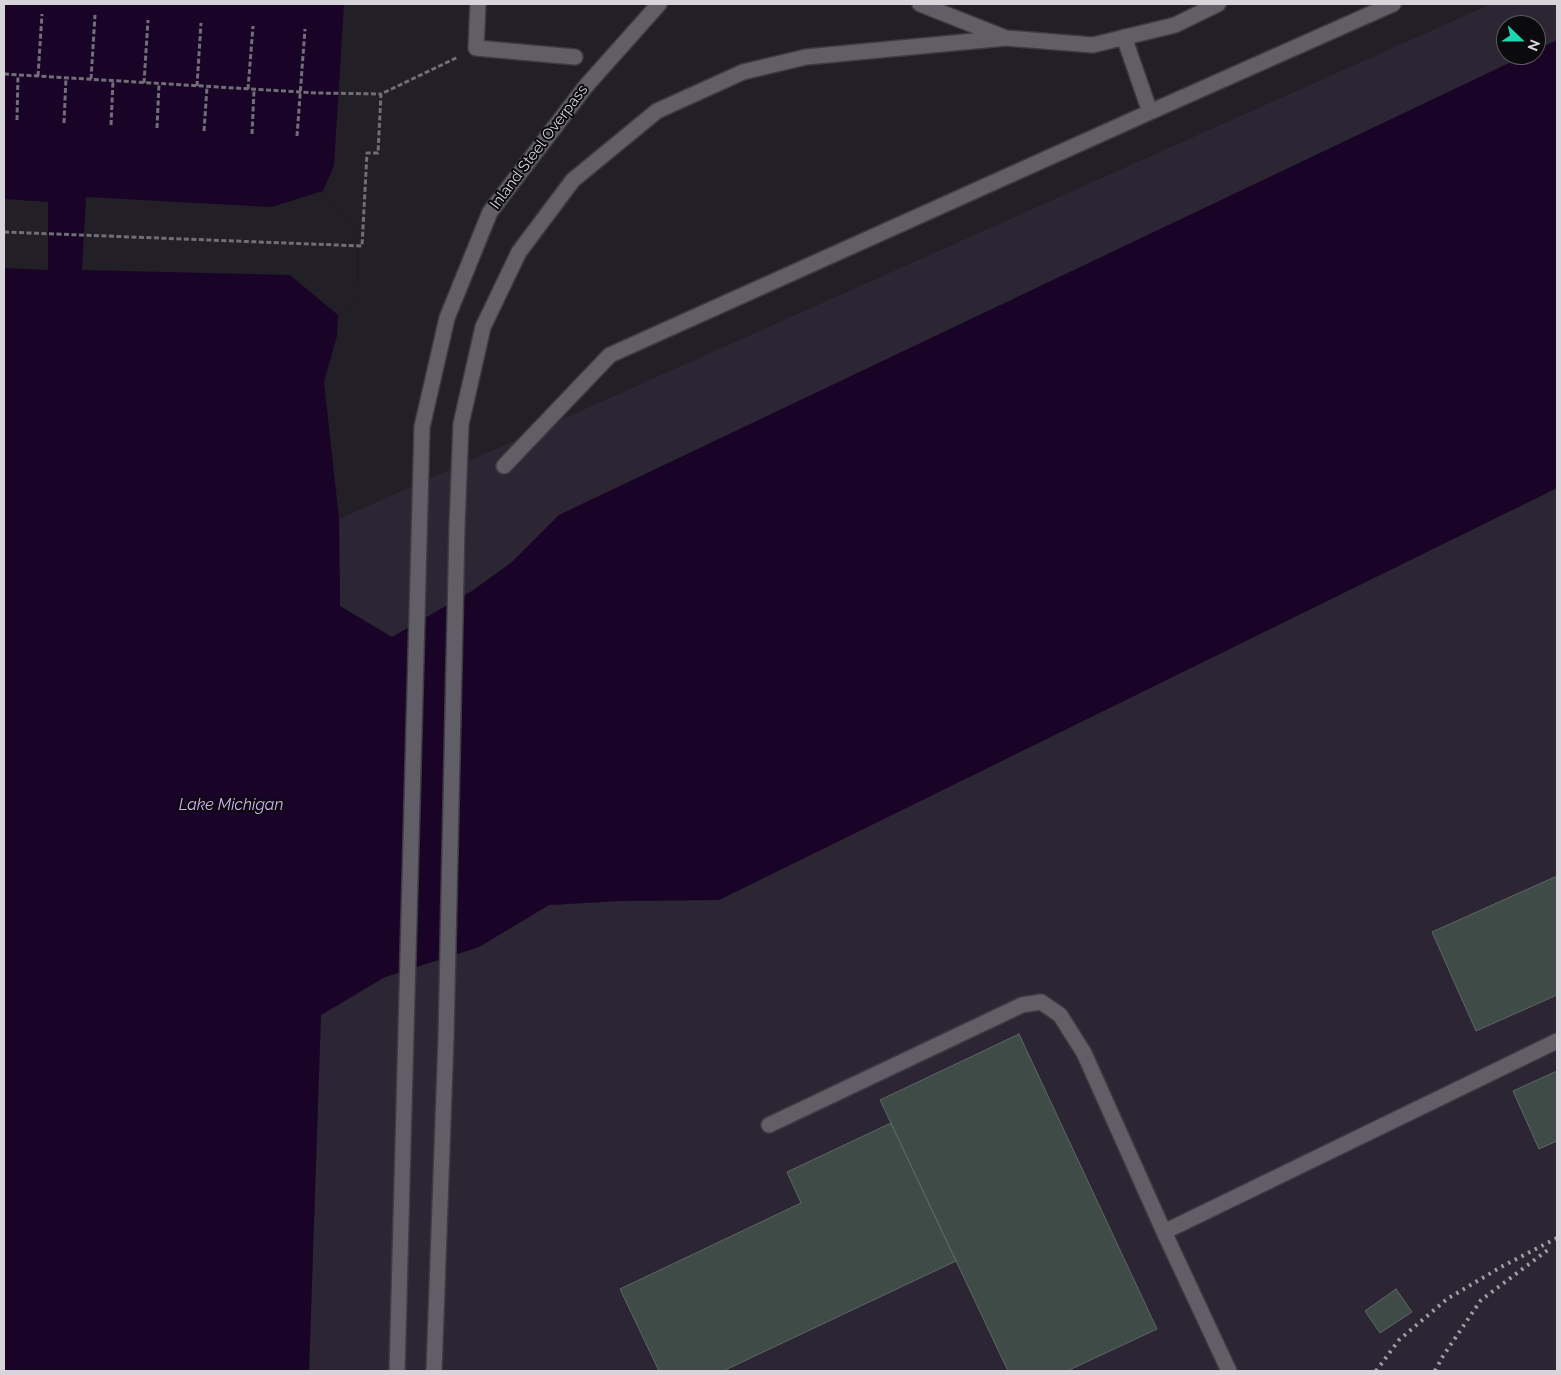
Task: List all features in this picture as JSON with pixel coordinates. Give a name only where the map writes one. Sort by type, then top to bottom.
[{"type":"street","points":[[478,4],[476,48],[575,57]]},
{"type":"street","name":"Inland Steel Overpass","points":[[397,1371],[422,427],[447,318],[490,212],[586,86],[659,4]]},
{"type":"street","points":[[920,4],[1006,38]]},
{"type":"street","points":[[434,1371],[446,1038],[461,424],[483,328],[519,252],[572,180],[657,111],[743,72],[806,57],[1006,38],[1093,45],[1175,25],[1218,4]]},
{"type":"street","points":[[504,466],[610,355],[1393,4]]},
{"type":"street","points":[[1124,37],[1150,112]]},
{"type":"street","points":[[769,1125],[1022,1005],[1041,1002],[1060,1015],[1084,1053],[1229,1371]]},
{"type":"street","points":[[1164,1232],[1557,1040]]},
{"type":"path","points":[[38,76],[42,14]]},
{"type":"path","points":[[91,80],[95,15]]},
{"type":"path","points":[[144,83],[148,20]]},
{"type":"path","points":[[196,86],[201,23]]},
{"type":"path","points":[[248,89],[253,26]]},
{"type":"path","points":[[297,136],[305,28]]},
{"type":"path","points":[[4,74],[254,90],[381,94],[476,48]]},
{"type":"path","points":[[17,120],[18,75]]},
{"type":"path","points":[[64,123],[66,78]]},
{"type":"path","points":[[111,125],[114,81]]},
{"type":"path","points":[[157,128],[159,84]]},
{"type":"path","points":[[204,131],[206,87]]},
{"type":"path","points":[[252,134],[254,90]]},
{"type":"path","points":[[4,232],[362,246],[367,153],[378,153],[381,94]]},
{"type":"shaded area","points":[[1491,4],[1557,4],[1557,40],[1546,45],[1546,15],[1496,15],[1496,65],[1505,65],[559,515],[512,562],[472,591],[392,637],[340,607],[339,519]]},
{"type":"shaded area","points":[[1557,488],[1557,1371],[309,1371],[321,1015],[385,977],[479,947],[549,905],[620,901],[719,900]]},
{"type":"water","name":"Lake Michigan","points":[[4,4],[344,4],[334,166],[323,191],[357,228],[358,295],[338,315],[337,336],[324,382],[339,519],[340,606],[392,637],[472,591],[512,562],[559,515],[1505,65],[1546,65],[1546,45],[1557,40],[1557,488],[719,900],[620,901],[549,905],[479,947],[385,977],[321,1015],[309,1371],[4,1371]]},
{"type":"pier","points":[[323,191],[357,228],[358,295],[338,315],[290,275],[82,270],[86,197],[272,207]]},
{"type":"pier","points":[[4,199],[48,202],[48,270],[4,268]]},
{"type":"building","points":[[1557,876],[1557,995],[1476,1031],[1432,932]]},
{"type":"building","points":[[1019,1034],[1157,1329],[1067,1371],[1008,1371],[880,1100]]},
{"type":"building","points":[[1557,1071],[1557,1141],[1539,1149],[1513,1091]]},
{"type":"building","points":[[891,1123],[956,1261],[723,1371],[659,1371],[620,1289],[801,1203],[787,1172]]},
{"type":"building","points":[[1396,1289],[1412,1312],[1380,1333],[1365,1311]]},
{"type":"railway","points":[[1376,1371],[1399,1340],[1447,1299],[1501,1267],[1557,1238]]},
{"type":"railway","points":[[1435,1371],[1481,1300],[1549,1249]]}]
